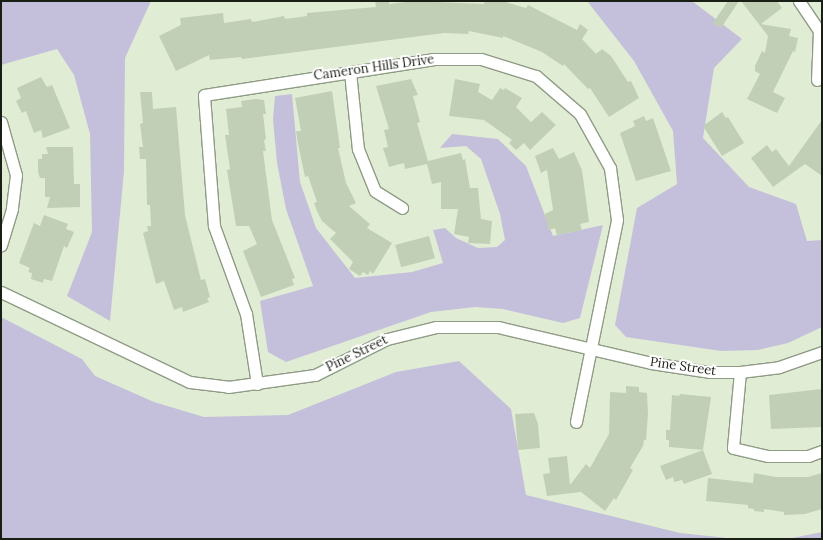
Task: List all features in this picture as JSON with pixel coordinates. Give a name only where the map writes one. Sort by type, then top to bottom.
[{"type":"street","points":[[799,1],[819,31],[818,80]]},
{"type":"street","name":"Cameron Hills Drive","points":[[257,384],[246,314],[214,226],[204,95],[434,59],[481,59],[536,76],[580,114],[610,168],[617,220],[576,422]]},
{"type":"street","points":[[350,72],[358,149],[375,191],[402,208]]},
{"type":"street","points":[[1,122],[16,174],[12,209],[1,245]]},
{"type":"street","name":"Pine Street","points":[[1,292],[190,382],[228,387],[315,375],[387,338],[436,327],[498,327],[651,363],[710,372],[740,372],[779,367],[822,352]]},
{"type":"street","points":[[740,372],[733,448],[768,456],[808,456],[822,451]]},
{"type":"shaded area","points":[[1,1],[151,1],[125,58],[124,171],[110,321],[67,296],[92,232],[90,134],[74,75],[57,49],[1,65]]},
{"type":"shaded area","points":[[587,1],[692,1],[742,39],[714,68],[703,138],[749,187],[796,204],[807,241],[822,240],[822,327],[788,343],[758,350],[721,351],[626,337],[615,325],[637,208],[677,184],[673,131],[634,61]]},
{"type":"shaded area","points":[[292,94],[300,182],[316,228],[355,278],[412,272],[443,263],[433,230],[445,228],[456,238],[478,248],[497,247],[505,240],[500,214],[481,159],[466,146],[440,148],[452,134],[498,139],[526,166],[553,236],[603,225],[580,318],[563,323],[503,309],[475,307],[431,312],[286,362],[268,352],[260,301],[313,286],[286,209],[277,163],[273,119],[275,96]]},
{"type":"shaded area","points":[[1,317],[82,359],[95,376],[154,402],[204,417],[288,415],[396,372],[459,361],[511,409],[526,495],[680,533],[737,539],[1,539]]},
{"type":"shaded area","points":[[822,532],[822,539],[787,539]]},
{"type":"building","points":[[375,1],[389,1],[389,4],[413,1],[484,4],[485,1],[502,1],[526,8],[528,5],[577,30],[580,24],[588,30],[582,39],[596,54],[602,49],[611,56],[628,82],[631,81],[639,98],[609,117],[590,88],[588,89],[564,64],[563,66],[542,52],[503,36],[503,38],[469,31],[468,34],[444,33],[242,59],[241,57],[210,60],[209,55],[176,71],[159,36],[181,25],[180,18],[223,13],[224,23],[251,19],[252,22],[284,16],[285,19],[307,16],[307,13],[376,7]]},
{"type":"building","points":[[728,1],[739,1],[721,28],[713,23]]},
{"type":"building","points":[[741,1],[777,1],[782,8],[761,24],[791,29],[789,36],[798,38],[795,52],[793,51],[773,92],[785,98],[777,113],[747,99],[760,74],[755,71],[755,66],[762,51],[765,53],[768,36]]},
{"type":"building","points":[[41,77],[47,87],[52,85],[70,128],[43,138],[41,130],[34,133],[26,111],[22,113],[16,101],[21,98],[17,88]]},
{"type":"building","points":[[411,79],[418,95],[413,96],[420,122],[417,123],[428,161],[461,153],[463,160],[465,159],[470,188],[478,188],[481,219],[492,221],[490,244],[468,243],[469,237],[454,234],[458,209],[441,209],[441,182],[432,184],[427,164],[405,169],[404,163],[389,167],[383,148],[388,147],[384,130],[389,129],[376,86]]},
{"type":"building","points":[[455,79],[480,84],[478,92],[492,100],[500,88],[504,90],[505,88],[522,98],[516,107],[531,122],[542,112],[556,125],[530,150],[524,143],[516,150],[509,143],[512,140],[484,120],[449,116]]},
{"type":"building","points":[[332,91],[340,148],[338,148],[346,183],[356,203],[349,206],[370,224],[367,228],[392,243],[373,274],[370,271],[368,275],[363,272],[360,276],[349,269],[353,262],[330,239],[336,233],[322,221],[314,203],[317,202],[308,176],[305,177],[296,131],[301,131],[295,98]]},
{"type":"building","points":[[140,92],[152,92],[153,109],[176,107],[185,215],[201,280],[205,279],[210,297],[207,298],[209,302],[183,312],[182,307],[174,310],[164,281],[156,284],[143,233],[148,231],[147,226],[151,226],[150,205],[147,205],[146,159],[140,159],[139,147],[143,147],[140,124],[143,123]]},
{"type":"building","points":[[256,99],[264,100],[266,114],[263,114],[266,151],[263,151],[272,220],[295,278],[292,279],[294,285],[261,297],[243,251],[257,244],[249,226],[236,226],[227,170],[230,169],[225,135],[229,135],[226,109],[242,107],[241,101]]},
{"type":"building","points":[[722,112],[726,118],[728,117],[744,143],[722,156],[703,126]]},
{"type":"building","points":[[644,116],[646,121],[653,118],[671,171],[636,181],[620,133],[635,126],[633,121]]},
{"type":"building","points":[[822,120],[822,176],[805,164],[773,187],[751,158],[767,145],[772,152],[776,149],[789,166]]},
{"type":"building","points":[[46,147],[73,147],[74,184],[80,184],[80,207],[47,208],[50,197],[45,197],[45,178],[40,178],[38,172],[38,159],[42,159],[42,154],[48,154]]},
{"type":"building","points":[[553,148],[559,159],[574,152],[582,170],[589,222],[580,224],[582,230],[557,235],[555,228],[548,230],[545,214],[553,210],[547,170],[541,173],[535,156]]},
{"type":"building","points":[[44,215],[68,224],[66,229],[74,232],[67,248],[64,246],[52,281],[44,279],[43,283],[31,279],[32,273],[28,272],[30,268],[19,263],[34,223],[40,226]]},
{"type":"building","points":[[429,236],[435,258],[401,267],[395,245]]},
{"type":"building","points":[[626,386],[639,387],[639,392],[647,393],[648,414],[646,440],[644,440],[643,446],[630,468],[633,470],[616,500],[614,498],[605,511],[581,492],[547,496],[543,474],[550,473],[548,458],[567,456],[570,485],[586,464],[590,468],[609,434],[610,392],[626,393]]},
{"type":"building","points":[[822,389],[822,427],[771,429],[769,395]]},
{"type":"building","points":[[680,394],[711,397],[703,450],[669,447],[669,440],[666,440],[666,430],[670,430],[672,395],[679,396]]},
{"type":"building","points":[[534,413],[538,424],[540,448],[518,450],[515,414]]},
{"type":"building","points":[[703,450],[712,474],[684,484],[682,480],[674,482],[673,477],[666,480],[660,466]]},
{"type":"building","points":[[754,473],[776,477],[808,477],[822,473],[822,509],[805,514],[784,515],[784,512],[764,509],[764,512],[754,511],[754,509],[748,508],[748,505],[706,501],[708,478],[753,483]]}]
